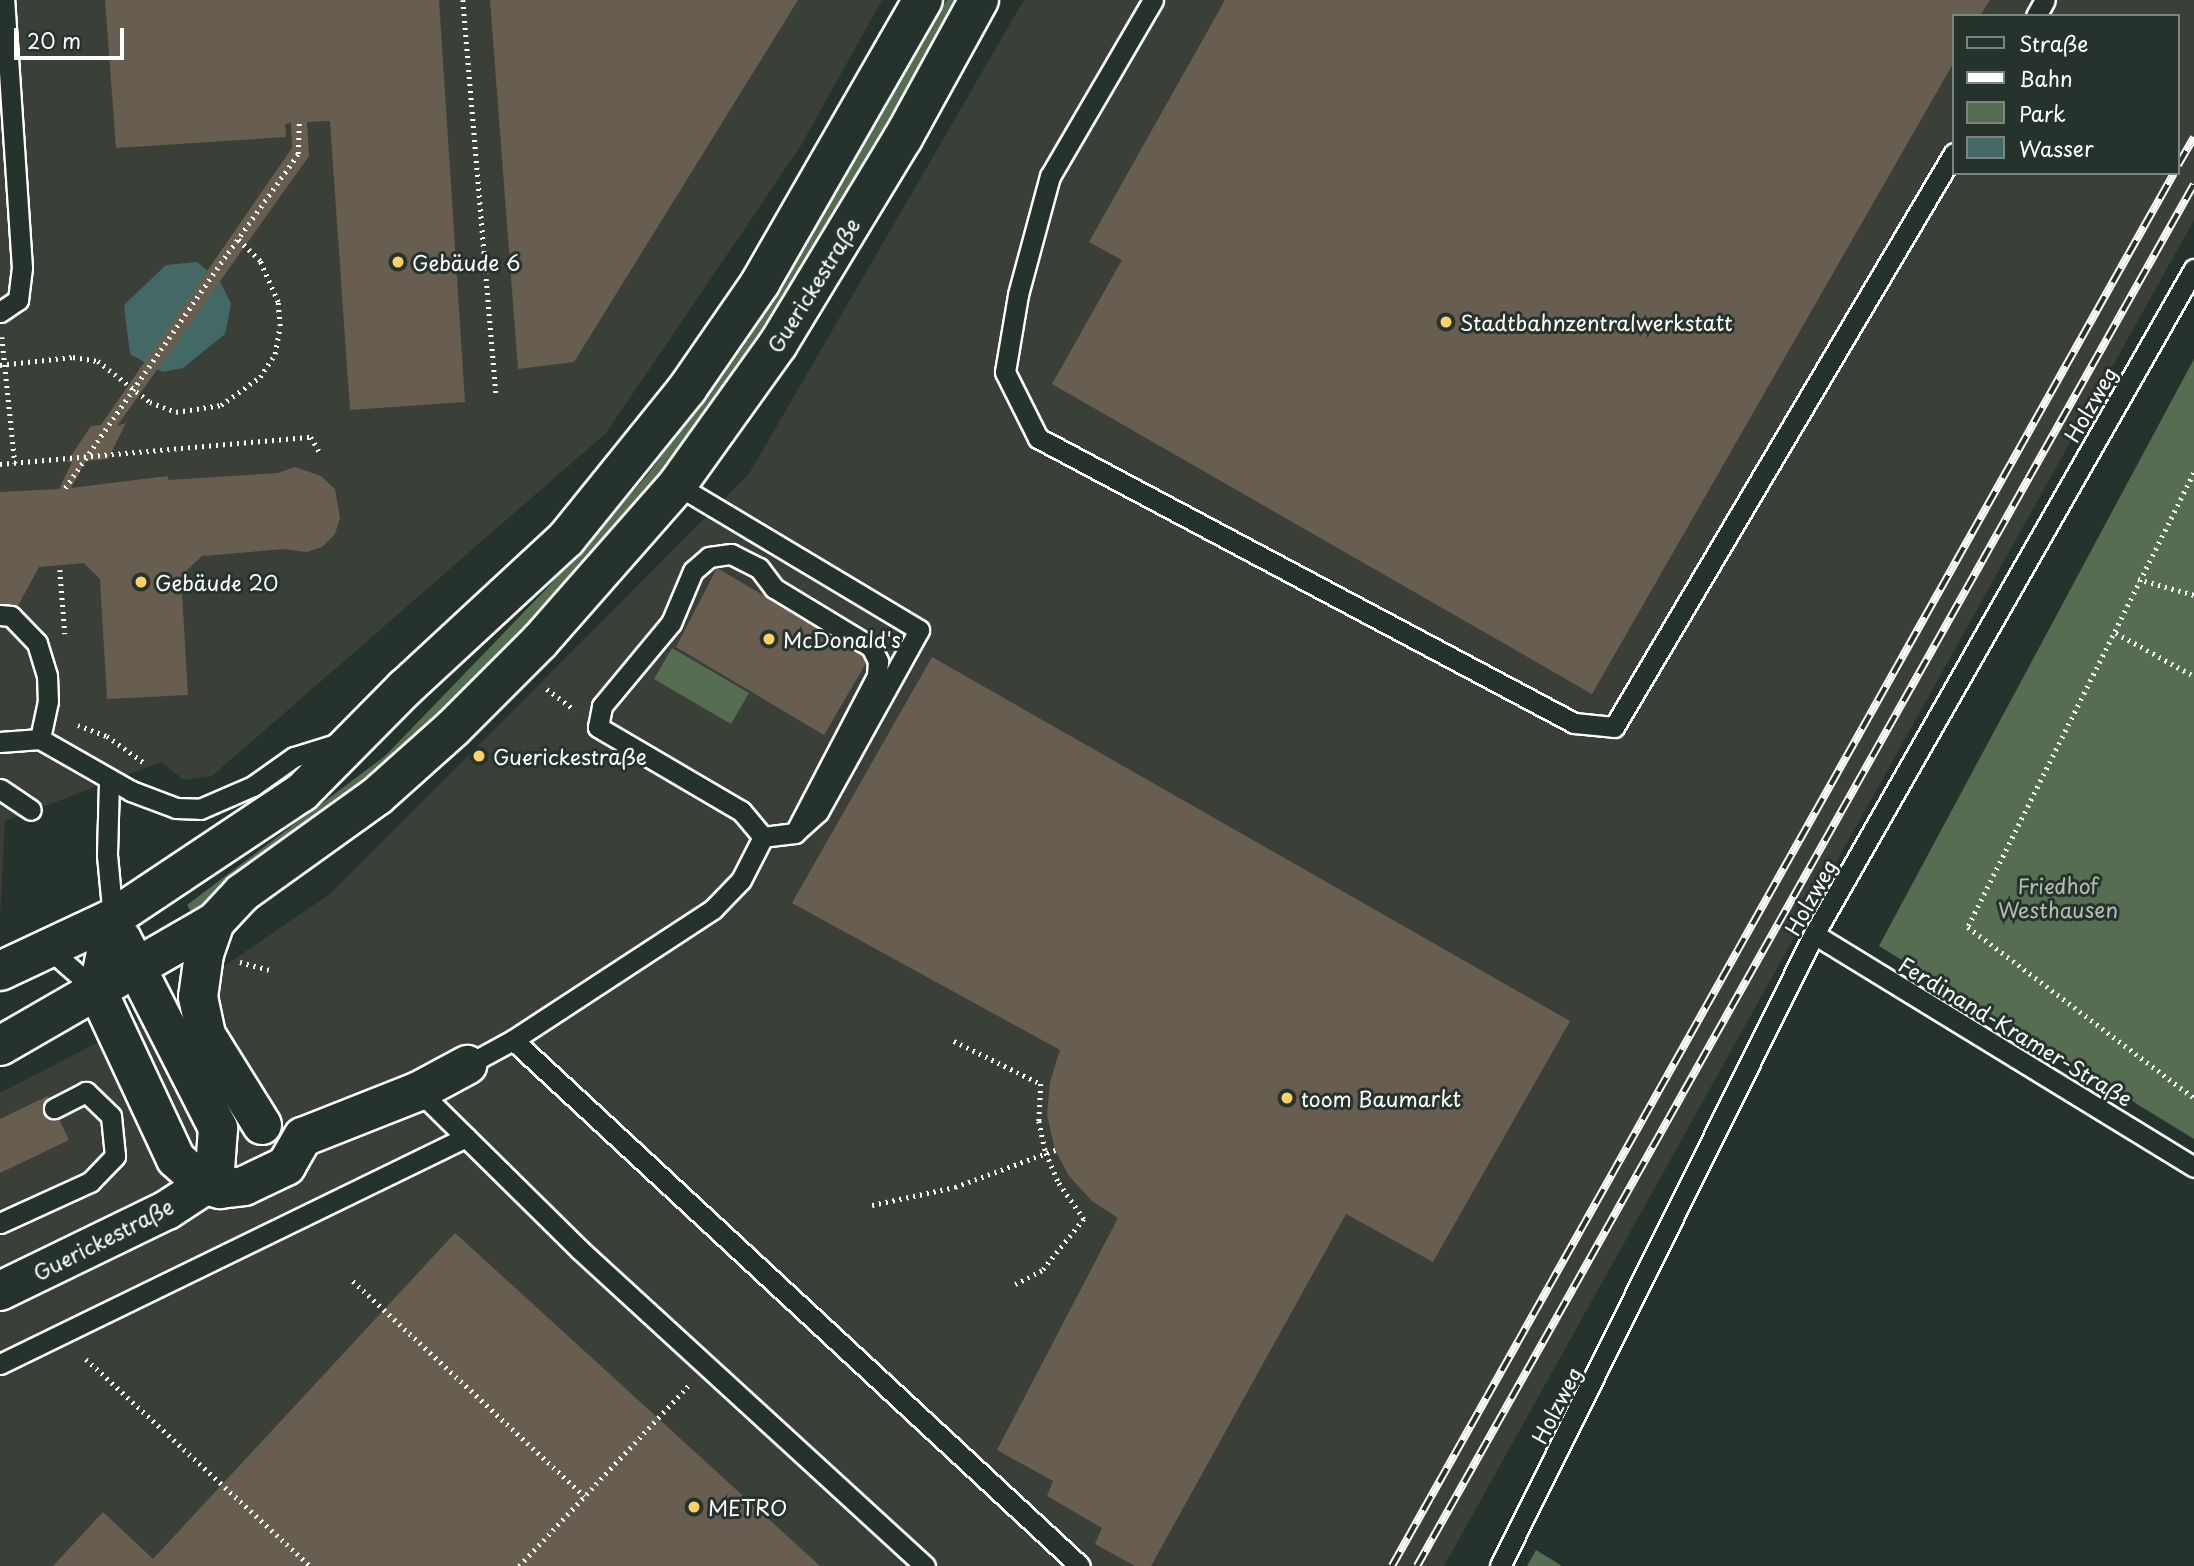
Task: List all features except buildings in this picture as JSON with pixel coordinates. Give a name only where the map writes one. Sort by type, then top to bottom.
[{"type":"main road","points":[[0,971],[113,918],[302,792],[354,738],[566,539],[687,389],[760,283],[923,0]]},
{"type":"main road","name":"Guerickestraße","points":[[0,1046],[135,972],[215,922],[242,893],[377,796],[453,728],[540,641],[677,485],[778,344],[903,138],[979,0]]},
{"type":"main road","points":[[113,918],[135,972],[218,1128],[220,1147],[215,1170],[205,1185]]},
{"type":"main road","points":[[113,918],[99,992],[176,1159],[205,1185],[220,1189],[244,1186],[286,1166],[303,1137]]},
{"type":"main road","points":[[215,922],[204,954],[198,997],[206,1035],[262,1125]]},
{"type":"main road","points":[[204,1099],[228,1122],[262,1125],[303,1137],[419,1091],[467,1065]]},
{"type":"main road","name":"Guerickestraße","points":[[0,1291],[167,1210],[205,1185]]},
{"type":"lane","points":[[1,312],[18,300],[22,268],[4,0]]},
{"type":"lane","points":[[1153,0],[1050,176],[1018,295],[1005,372],[1038,438],[1574,723],[1614,727],[1952,156]]},
{"type":"lane","name":"Holzweg","points":[[1500,1566],[1814,934],[2194,269]]},
{"type":"lane","points":[[677,485],[919,630],[830,796],[795,833],[763,837]]},
{"type":"lane","points":[[763,837],[741,811],[598,727],[602,706],[671,623],[692,571],[709,557],[731,554],[760,568],[774,588],[871,647],[878,661],[877,677],[795,833]]},
{"type":"lane","points":[[0,615],[11,616],[37,643],[47,675],[40,739]]},
{"type":"lane","points":[[0,742],[40,739],[77,757],[109,782],[176,808],[200,809],[253,786],[294,757],[354,738]]},
{"type":"lane","points":[[109,782],[107,855],[113,918]]},
{"type":"lane","points":[[0,789],[31,810]]},
{"type":"lane","points":[[467,1065],[513,1040],[713,909],[741,880],[763,837]]},
{"type":"lane","name":"Ferdinand-Kramer-Straße","points":[[1814,934],[2194,1167]]},
{"type":"lane","points":[[48,948],[99,992]]},
{"type":"lane","points":[[513,1040],[1080,1566]]},
{"type":"lane","points":[[419,1091],[580,1250],[709,1364],[925,1566]]},
{"type":"lane","points":[[0,1223],[90,1182],[115,1156],[111,1116],[86,1092],[54,1108]]},
{"type":"lane","points":[[0,1364],[466,1137]]},
{"type":"path","points":[[463,0],[496,393]]},
{"type":"path","points":[[65,488],[299,154],[299,123]]},
{"type":"path","points":[[1,364],[73,357],[98,361],[150,402],[176,412],[221,405],[260,377],[275,354],[280,326],[278,302],[260,261],[237,239]]},
{"type":"path","points":[[1,312],[1,364],[15,463]]},
{"type":"path","points":[[0,464],[311,437],[321,454]]},
{"type":"path","points":[[2194,473],[2138,579],[2116,633],[1968,927],[2194,1098]]},
{"type":"path","points":[[60,570],[65,640]]},
{"type":"path","points":[[2138,579],[2194,595]]},
{"type":"path","points":[[2116,633],[2194,676]]},
{"type":"path","points":[[71,723],[107,736],[150,767]]},
{"type":"path","points":[[954,1041],[1041,1084],[1039,1121],[1046,1153],[1059,1183],[1084,1219],[1042,1271],[1016,1285]]},
{"type":"path","points":[[872,1205],[955,1186],[1055,1150]]},
{"type":"path","points":[[353,1281],[584,1496]]},
{"type":"path","points":[[86,1359],[310,1566]]},
{"type":"path","points":[[519,1566],[709,1364]]},
{"type":"shaded area","points":[[0,0],[882,0],[800,147],[606,433],[212,776],[184,780],[161,762],[5,821],[0,916]]},
{"type":"shaded area","points":[[1024,0],[2194,0],[2194,220],[1444,1566],[0,1566],[0,1093],[157,1012],[330,894],[749,474]]},
{"type":"green space","points":[[947,0],[959,0],[906,96],[744,363],[672,460],[538,615],[426,728],[353,793],[193,915],[187,905],[385,756],[548,587],[648,474],[768,309]]},
{"type":"green space","name":"Friedhof Westhausen","points":[[2194,359],[2194,1139],[1879,946]]},
{"type":"green space","points":[[672,648],[749,693],[731,724],[654,679]]},
{"type":"green space","points":[[1536,1550],[1562,1566],[1527,1566]]},
{"type":"water","points":[[197,262],[220,281],[231,304],[225,334],[183,368],[162,372],[130,354],[124,305],[166,265]]},
{"type":"railway","points":[[2180,162],[2194,137]]},
{"type":"railway","points":[[1392,1566],[2173,175]]},
{"type":"railway","points":[[1417,1566],[2194,184]]},
{"type":"place","name":"Gebäude 6","points":[[398,262]]},
{"type":"place","name":"Stadtbahnzentralwerkstatt","points":[[1446,322]]},
{"type":"place","name":"Gebäude 20","points":[[141,582]]},
{"type":"place","name":"McDonald's","points":[[769,639]]},
{"type":"place","name":"Guerickestraße","points":[[479,756]]},
{"type":"place","name":"toom Baumarkt","points":[[1287,1098]]},
{"type":"place","name":"METRO","points":[[694,1507]]}]
